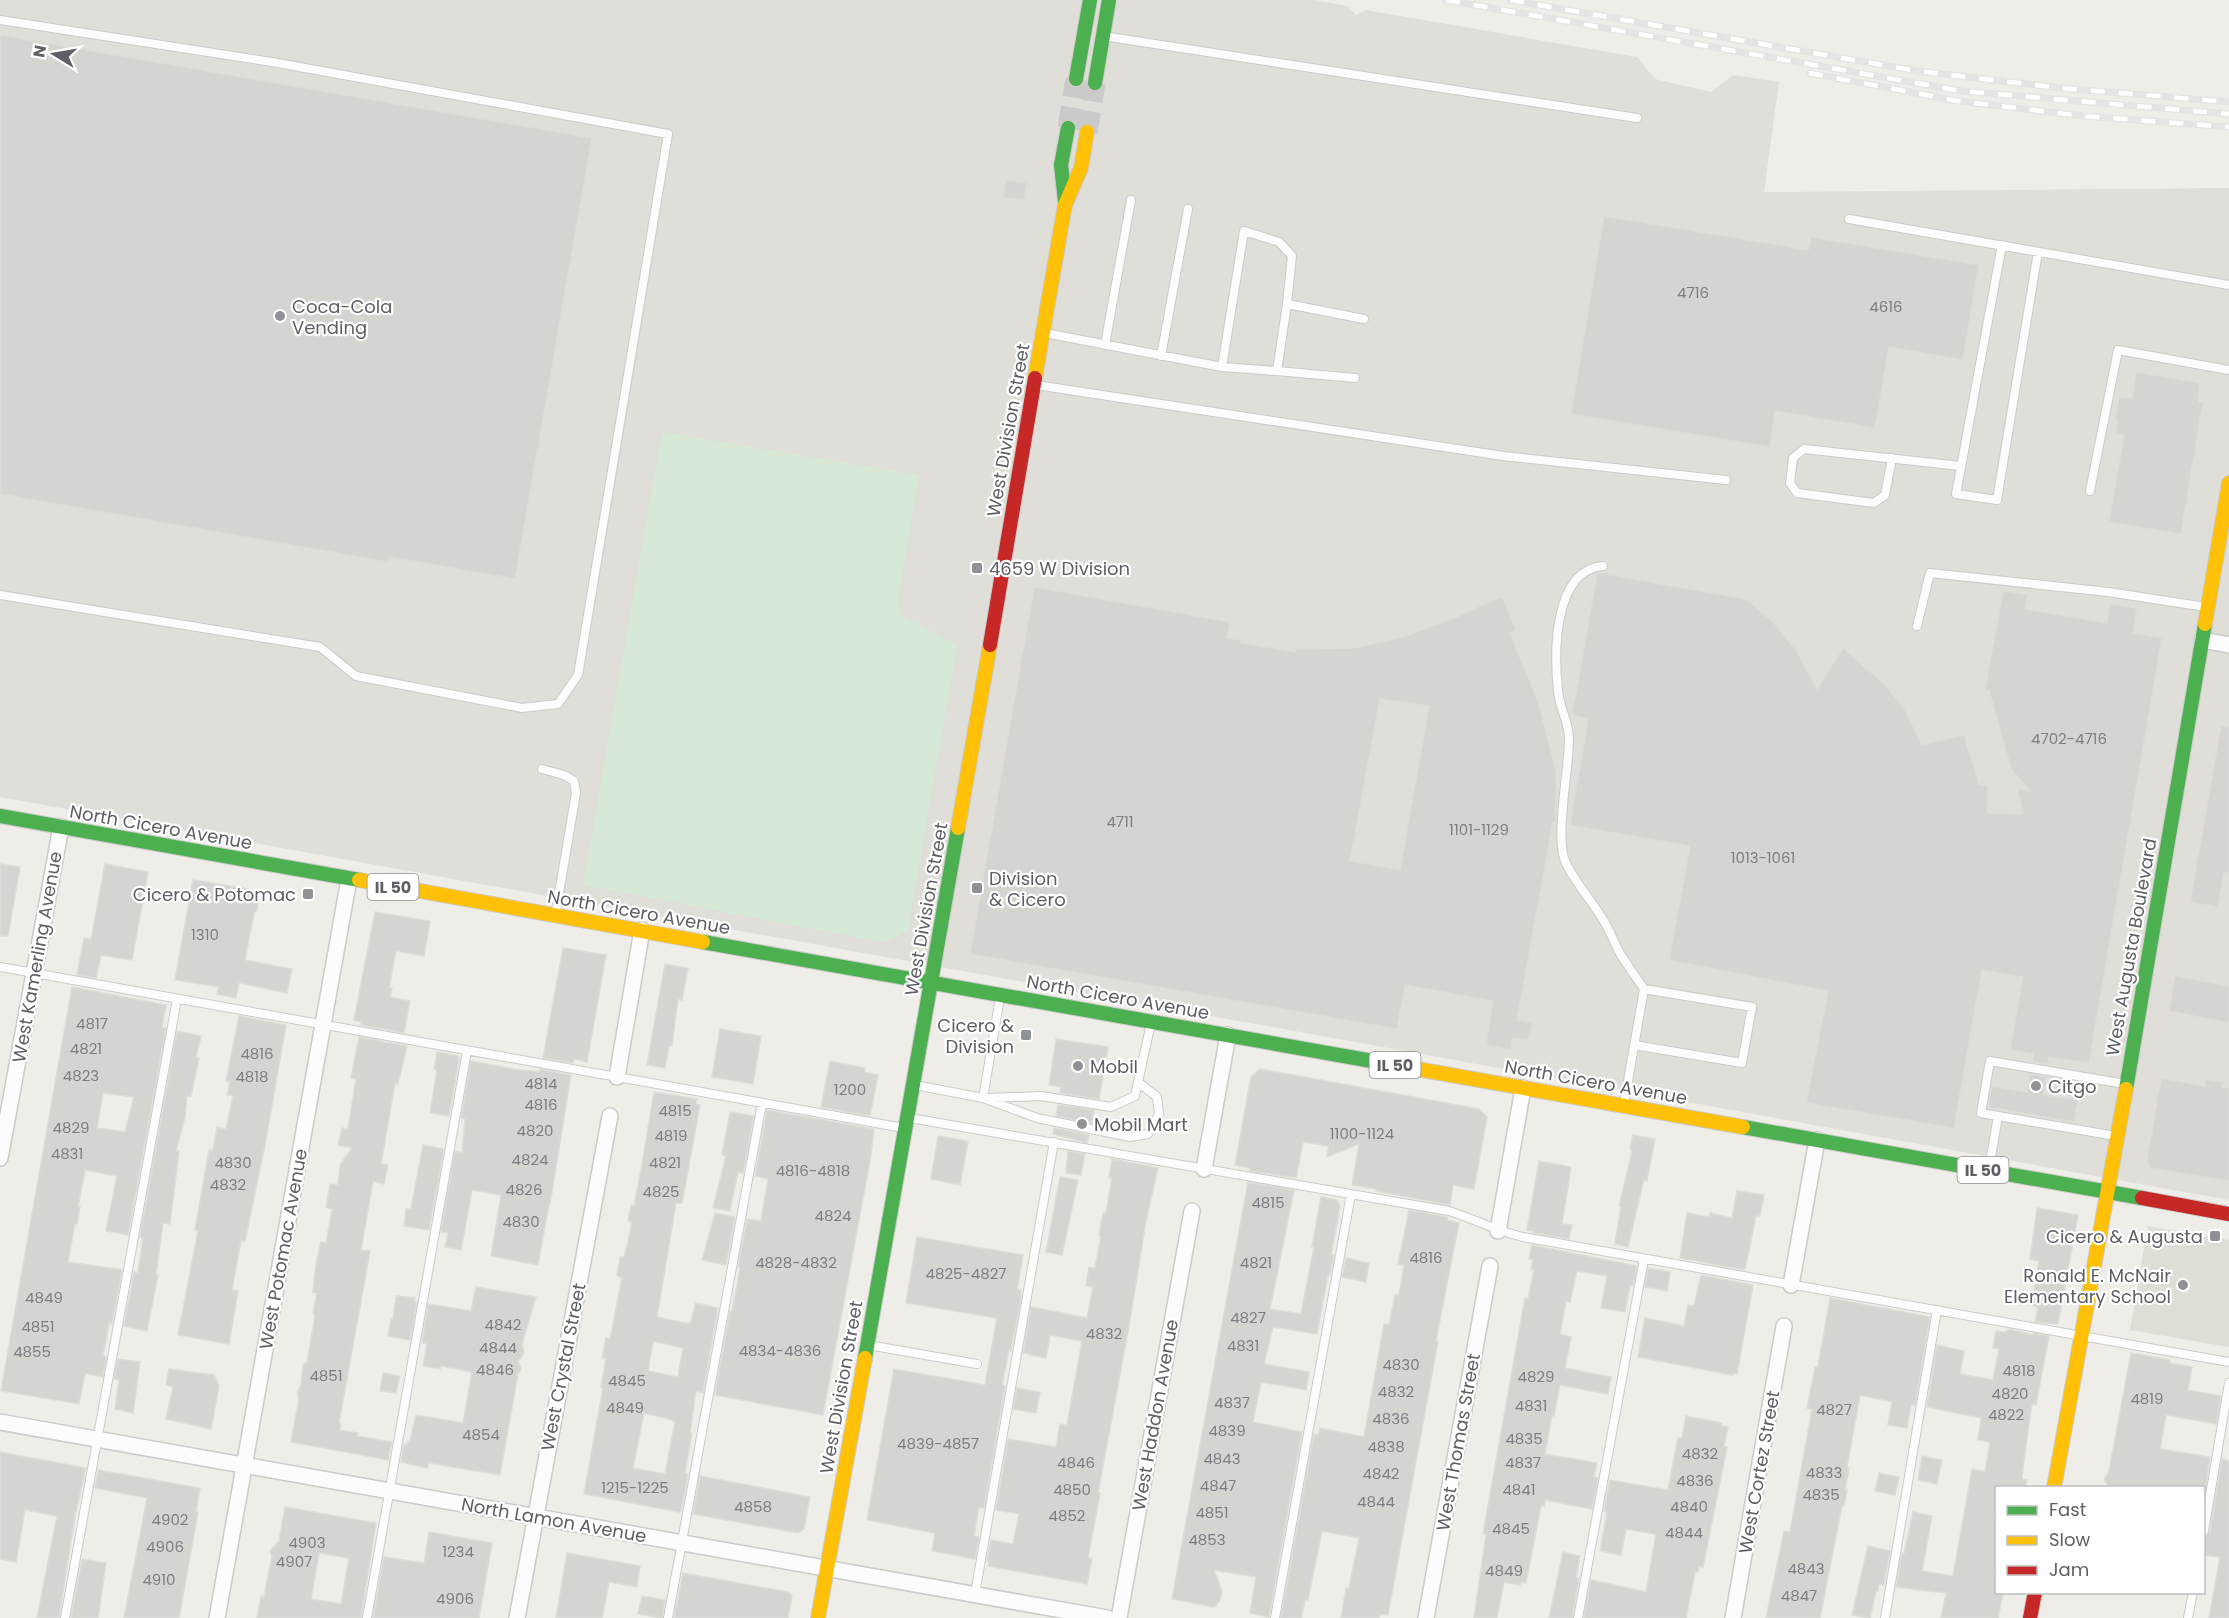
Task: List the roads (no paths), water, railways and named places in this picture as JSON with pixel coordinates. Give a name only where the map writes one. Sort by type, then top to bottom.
[{"type":"main road","points":[[1076,79],[1090,0]]},
{"type":"main road","points":[[1095,83],[1109,0]]},
{"type":"main road","name":"West Division Street","points":[[1065,205],[1061,165],[1068,128]]},
{"type":"main road","name":"West Division Street","points":[[818,1618],[932,982],[1065,205],[1081,168],[1087,132]]},
{"type":"main road","name":"West Augusta Boulevard","points":[[2054,1486],[2108,1192],[2229,483]]},
{"type":"main road","name":"North Cicero Avenue","points":[[0,816],[2229,1214]]},
{"type":"main road","points":[[2030,1618],[2035,1594]]},
{"type":"street","points":[[2202,640],[2229,645]]},
{"type":"street","name":"West Kamerling Avenue","points":[[0,1158],[61,827]]},
{"type":"street","name":"West Potomac Avenue","points":[[217,1618],[349,879]]},
{"type":"street","points":[[616,1077],[642,930]]},
{"type":"street","points":[[1204,1168],[1228,1035]]},
{"type":"street","points":[[1498,1231],[1523,1088]]},
{"type":"street","name":"West Crystal Street","points":[[517,1618],[610,1116]]},
{"type":"street","points":[[1791,1285],[1817,1140]]},
{"type":"street","name":"West Haddon Avenue","points":[[1119,1618],[1192,1211]]},
{"type":"street","name":"West Thomas Street","points":[[1426,1618],[1490,1266]]},
{"type":"street","name":"West Cortez Street","points":[[1733,1618],[1784,1326]]},
{"type":"street","name":"North Lamon Avenue","points":[[0,1422],[1107,1618]]},
{"type":"lane","points":[[0,20],[272,62],[668,134],[578,675],[558,704],[522,708],[356,676],[320,647],[0,594]]},
{"type":"lane","points":[[1084,33],[1637,118]]},
{"type":"lane","points":[[1105,345],[1131,200]]},
{"type":"lane","points":[[1161,356],[1188,209]]},
{"type":"lane","points":[[1849,219],[2229,285]]},
{"type":"lane","points":[[1221,367],[1244,231],[1279,242],[1292,256],[1277,371]]},
{"type":"lane","points":[[2002,245],[1956,494],[1998,500],[2038,252]]},
{"type":"lane","points":[[1287,303],[1364,319]]},
{"type":"lane","points":[[1043,333],[1221,367],[1355,378]]},
{"type":"lane","points":[[2090,491],[2118,350],[2229,370]]},
{"type":"lane","points":[[1034,385],[1503,456],[1726,480]]},
{"type":"lane","points":[[1892,458],[1885,495],[1874,503],[1797,493],[1790,483],[1793,458],[1804,449],[1892,458],[1961,466]]},
{"type":"lane","points":[[1603,566],[1593,567],[1570,588],[1564,599],[1560,615],[1557,652],[1558,692],[1568,724],[1569,736],[1569,765],[1561,838],[1565,861],[1604,921],[1619,953],[1644,989],[1624,1106]]},
{"type":"lane","points":[[1917,626],[1930,573],[2108,592],[2208,607]]},
{"type":"lane","points":[[542,770],[564,775],[574,781],[576,793],[556,915]]},
{"type":"lane","points":[[0,967],[762,1103],[1054,1142],[1449,1211],[1498,1231],[1520,1237],[2229,1362]]},
{"type":"lane","points":[[1634,1045],[1742,1063],[1752,1007],[1644,989]]},
{"type":"lane","points":[[983,1098],[1001,994]]},
{"type":"lane","points":[[65,1618],[177,999]]},
{"type":"lane","points":[[983,1098],[1041,1096],[1111,1107],[1135,1096],[1151,1021]]},
{"type":"lane","points":[[367,1618],[467,1051]]},
{"type":"lane","points":[[2117,1136],[1981,1113],[1990,1061],[2126,1084]]},
{"type":"lane","points":[[913,1085],[983,1098],[1037,1118],[1130,1137],[1148,1134],[1159,1114],[1157,1097],[1138,1082]]},
{"type":"lane","points":[[668,1618],[762,1103]]},
{"type":"lane","points":[[1988,1171],[1998,1116]]},
{"type":"lane","points":[[975,1594],[1054,1142]]},
{"type":"lane","points":[[1275,1618],[1351,1194]]},
{"type":"lane","points":[[1578,1618],[1644,1259]]},
{"type":"lane","points":[[1885,1618],[1937,1310]]},
{"type":"lane","points":[[867,1344],[977,1364]]},
{"type":"lane","points":[[2205,1525],[2229,1383]]},
{"type":"lane","points":[[2188,1618],[2193,1594]]},
{"type":"tunnel","points":[[1068,128],[1076,79]]},
{"type":"tunnel","points":[[1087,132],[1095,83]]},
{"type":"railway","points":[[1446,0],[1961,91],[2229,114]]},
{"type":"railway","points":[[1510,0],[1917,71],[2061,88],[2229,102]]},
{"type":"railway","points":[[1809,73],[1958,101],[2083,116],[2229,127]]},
{"type":"place","name":"Coca-Cola Vending","points":[[280,316]]},
{"type":"place","name":"4659 W Division","points":[[977,568]]},
{"type":"place","name":"Division & Cicero","points":[[977,888]]},
{"type":"place","name":"Cicero & Potomac","points":[[308,894]]},
{"type":"place","name":"Cicero & Division","points":[[1026,1035]]},
{"type":"place","name":"Mobil","points":[[1078,1066]]},
{"type":"place","name":"Citgo","points":[[2036,1086]]},
{"type":"place","name":"Mobil Mart","points":[[1082,1124]]},
{"type":"place","name":"Cicero & Augusta","points":[[2215,1236]]},
{"type":"place","name":"Ronald E. McNair Elementary School","points":[[2183,1285]]}]
